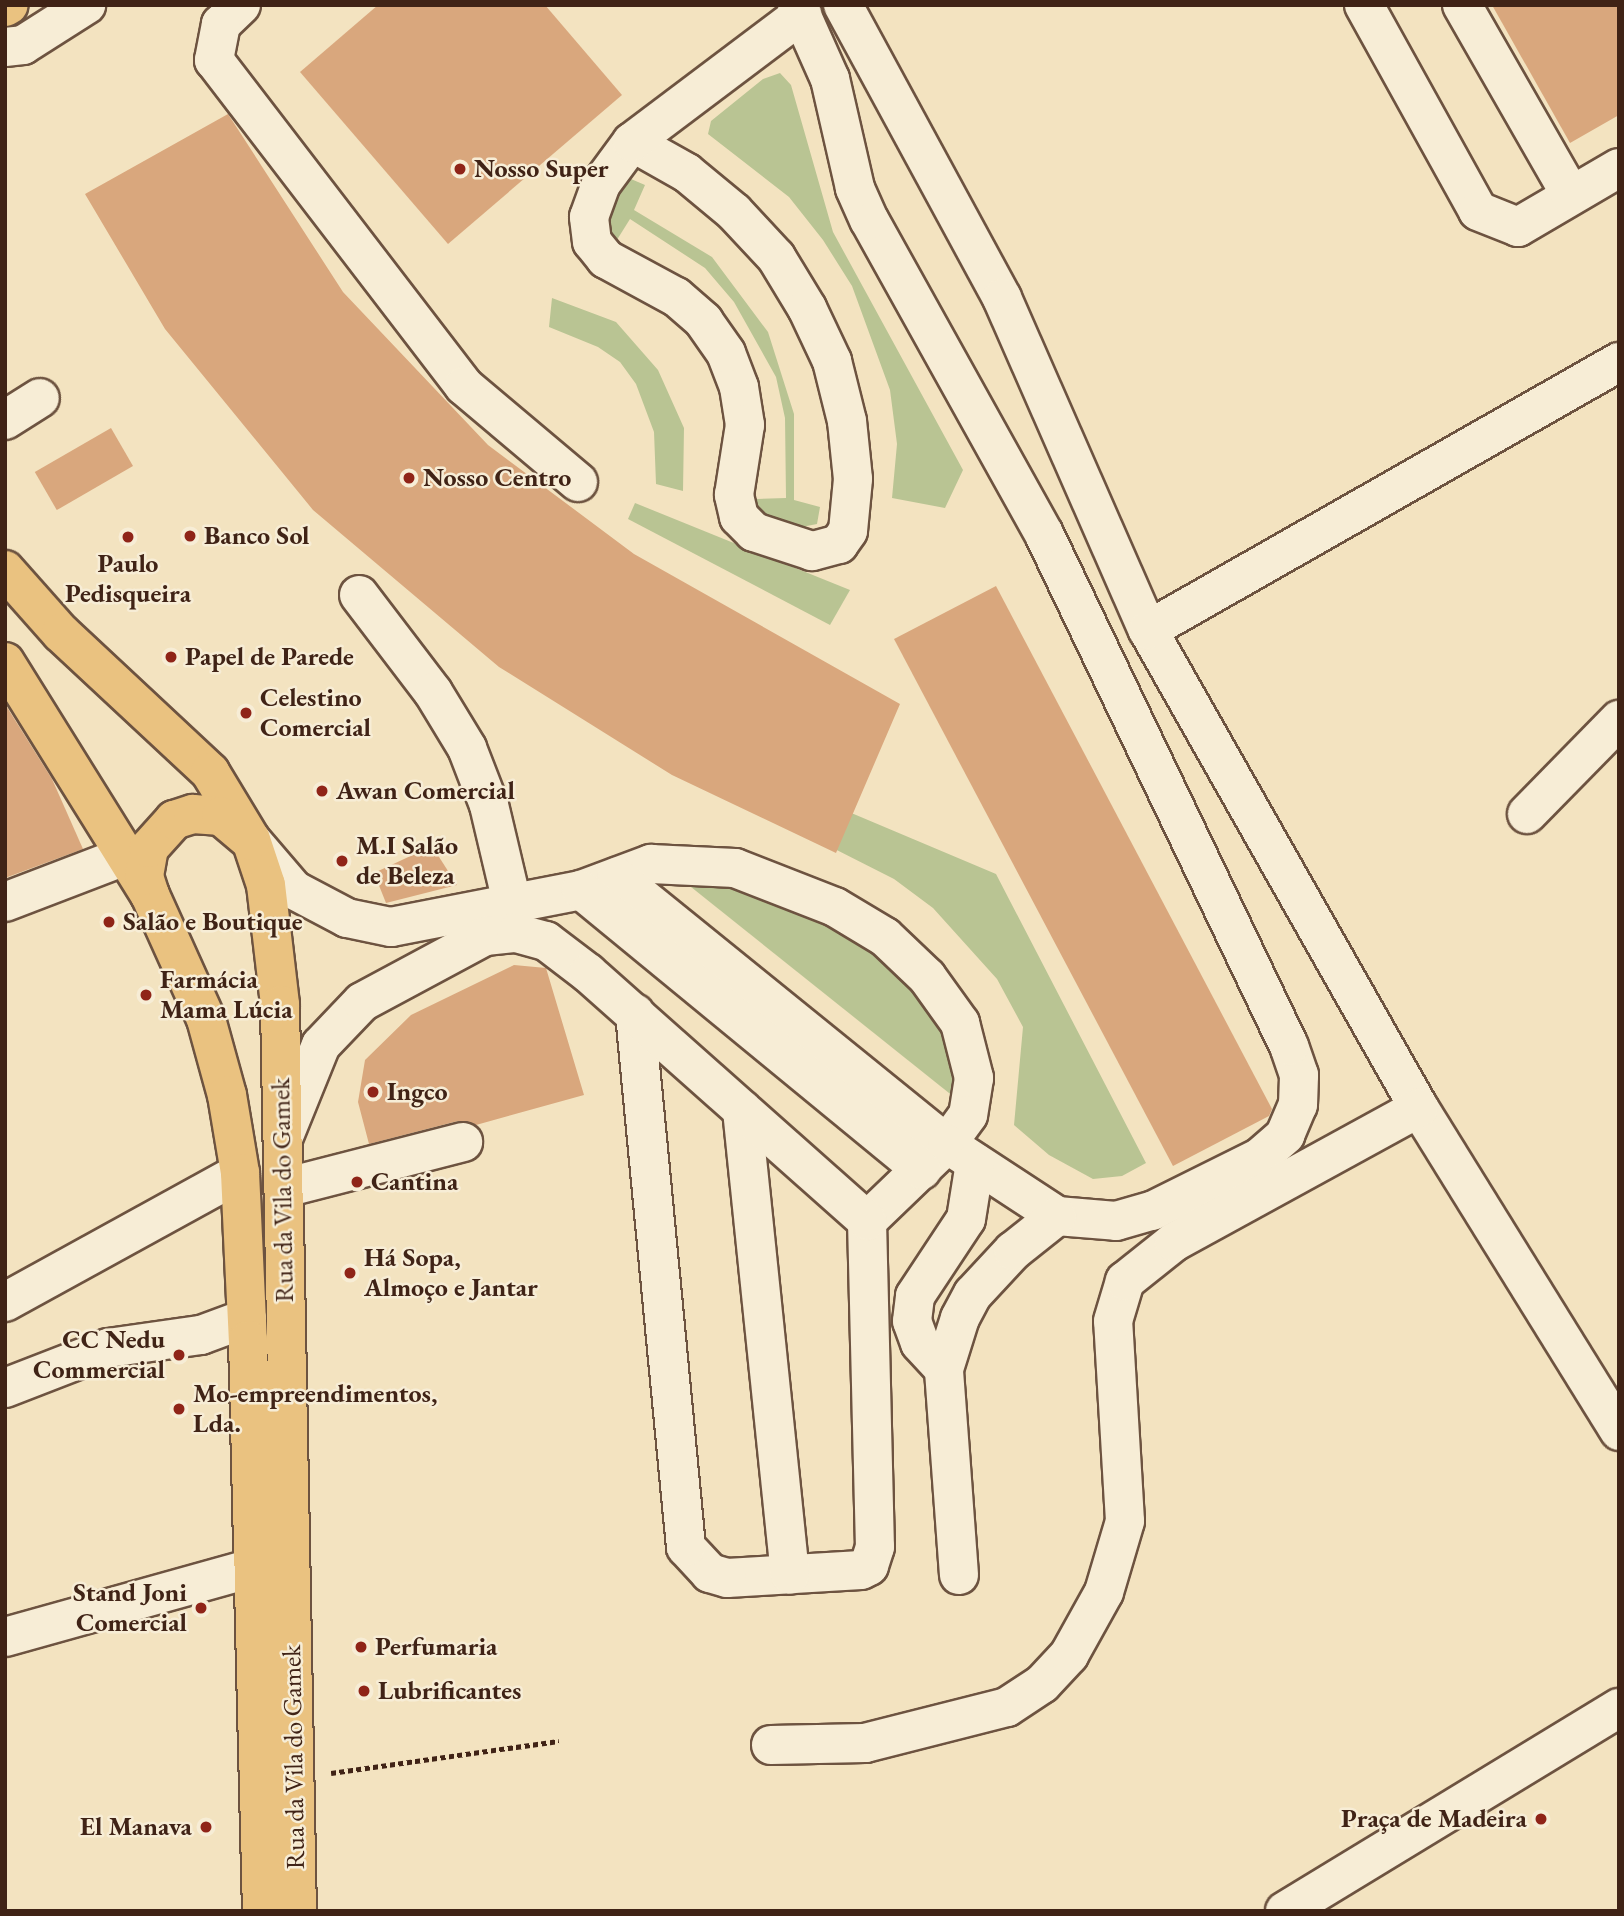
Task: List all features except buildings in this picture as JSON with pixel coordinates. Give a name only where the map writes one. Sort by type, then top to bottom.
[{"type":"main road","name":"Rua da Vila do Gamek","points":[[5,570],[61,633],[210,772],[251,840],[273,925],[283,1142],[297,1911]]},
{"type":"main road","name":"Rua da Vila do Gamek","points":[[5,662],[150,895],[206,1019],[228,1095],[240,1173],[247,1318],[256,1567],[262,1911]]},
{"type":"main road","points":[[150,895],[144,876],[149,848],[174,820],[193,814],[221,816],[251,840]]},
{"type":"street","points":[[5,47],[23,45],[86,5]]},
{"type":"street","points":[[241,5],[220,24],[214,60],[464,386],[578,482]]},
{"type":"street","points":[[843,5],[1002,298],[1148,630],[1419,1108],[1619,1431]]},
{"type":"street","points":[[1364,5],[1478,211],[1518,227],[1619,167]]},
{"type":"street","points":[[1462,5],[1571,195]]},
{"type":"street","points":[[581,891],[948,1159],[1057,1216],[1116,1221],[1152,1211],[1259,1158],[1285,1135],[1298,1105],[1299,1075],[1013,469],[870,220],[856,188],[830,79],[799,9],[632,142],[601,184],[589,217],[592,242],[606,259],[676,297],[704,321],[726,353],[740,387],[745,425],[734,495],[739,517],[754,532],[812,551],[839,544],[848,531],[853,479],[847,421],[832,361],[807,308],[776,257],[734,212],[687,173],[632,142]]},
{"type":"street","points":[[1148,630],[1619,362]]},
{"type":"street","points":[[5,420],[40,398]]},
{"type":"street","points":[[359,595],[433,692],[467,748],[489,805],[512,902]]},
{"type":"street","points":[[1527,814],[1619,720]]},
{"type":"street","points":[[251,840],[294,890],[347,918],[391,927],[581,891],[651,864],[735,868],[835,906],[885,937],[928,977],[960,1023],[974,1078],[968,1115],[948,1159],[867,1222]]},
{"type":"street","points":[[5,902],[125,856]]},
{"type":"street","points":[[617,877],[948,1159],[966,1219],[915,1296],[912,1321],[920,1343],[944,1369]]},
{"type":"street","points":[[283,1142],[321,1045],[340,1023],[392,982],[485,936],[516,933],[546,942],[635,1013],[867,1222],[874,1557],[861,1570],[727,1578],[710,1573],[686,1547],[635,1013]]},
{"type":"street","points":[[771,1745],[865,1743],[1007,1707],[1042,1684],[1069,1655],[1104,1592],[1125,1521],[1113,1321],[1125,1281],[1174,1241],[1419,1108]]},
{"type":"street","points":[[742,1110],[790,1575]]},
{"type":"street","points":[[284,1188],[463,1142]]},
{"type":"street","points":[[5,1301],[240,1173]]},
{"type":"street","points":[[959,1575],[944,1369],[960,1318],[973,1294],[1013,1251],[1057,1216]]},
{"type":"street","points":[[5,1388],[107,1348],[201,1335],[247,1318]]},
{"type":"street","points":[[5,1637],[256,1567]]},
{"type":"street","points":[[1285,1911],[1619,1708]]},
{"type":"path","points":[[294,1778],[559,1741]]},
{"type":"green space","points":[[780,73],[791,85],[833,232],[963,470],[945,508],[892,498],[897,444],[890,390],[852,286],[823,240],[789,197],[708,134],[711,121],[763,79]]},
{"type":"green space","points":[[631,179],[645,185],[634,210],[712,257],[768,332],[794,414],[794,500],[820,507],[817,524],[786,530],[754,511],[757,499],[786,498],[785,418],[776,377],[734,302],[705,268],[630,219],[615,243],[604,236],[602,198]]},
{"type":"green space","points":[[552,298],[616,322],[658,370],[684,428],[683,491],[656,484],[654,432],[636,384],[620,362],[598,347],[549,327]]},
{"type":"green space","points":[[635,503],[850,590],[830,625],[628,519]]},
{"type":"green space","points":[[830,804],[996,874],[1146,1163],[1122,1176],[1093,1179],[1049,1155],[1014,1125],[1023,1027],[997,979],[933,908],[894,879],[815,839]]},
{"type":"green space","points":[[676,875],[725,881],[824,915],[909,974],[959,1053],[959,1101]]},
{"type":"place","name":"Nosso Super","points":[[460,169]]},
{"type":"place","name":"Nosso Centro","points":[[409,478]]},
{"type":"place","name":"Banco Sol","points":[[190,536]]},
{"type":"place","name":"Paulo Pedisqueira","points":[[128,537]]},
{"type":"place","name":"Papel de Parede","points":[[171,657]]},
{"type":"place","name":"Celestino Comercial","points":[[246,713]]},
{"type":"place","name":"Awan Comercial","points":[[322,791]]},
{"type":"place","name":"M.I Salão de Beleza","points":[[342,861]]},
{"type":"place","name":"Salão e Boutique","points":[[109,922]]},
{"type":"place","name":"Farmácia Mama Lúcia","points":[[146,995]]},
{"type":"place","name":"Ingco","points":[[373,1092]]},
{"type":"place","name":"Cantina","points":[[357,1182]]},
{"type":"place","name":"Há Sopa, Almoço e Jantar","points":[[350,1273]]},
{"type":"place","name":"CC Nedu Commercial","points":[[179,1355]]},
{"type":"place","name":"Mo-empreendimentos, Lda.","points":[[179,1409]]},
{"type":"place","name":"Stand Joni Comercial","points":[[201,1608]]},
{"type":"place","name":"Perfumaria","points":[[361,1647]]},
{"type":"place","name":"Lubrificantes","points":[[364,1691]]},
{"type":"place","name":"Praça de Madeira","points":[[1541,1819]]},
{"type":"place","name":"El Manava","points":[[206,1827]]}]
